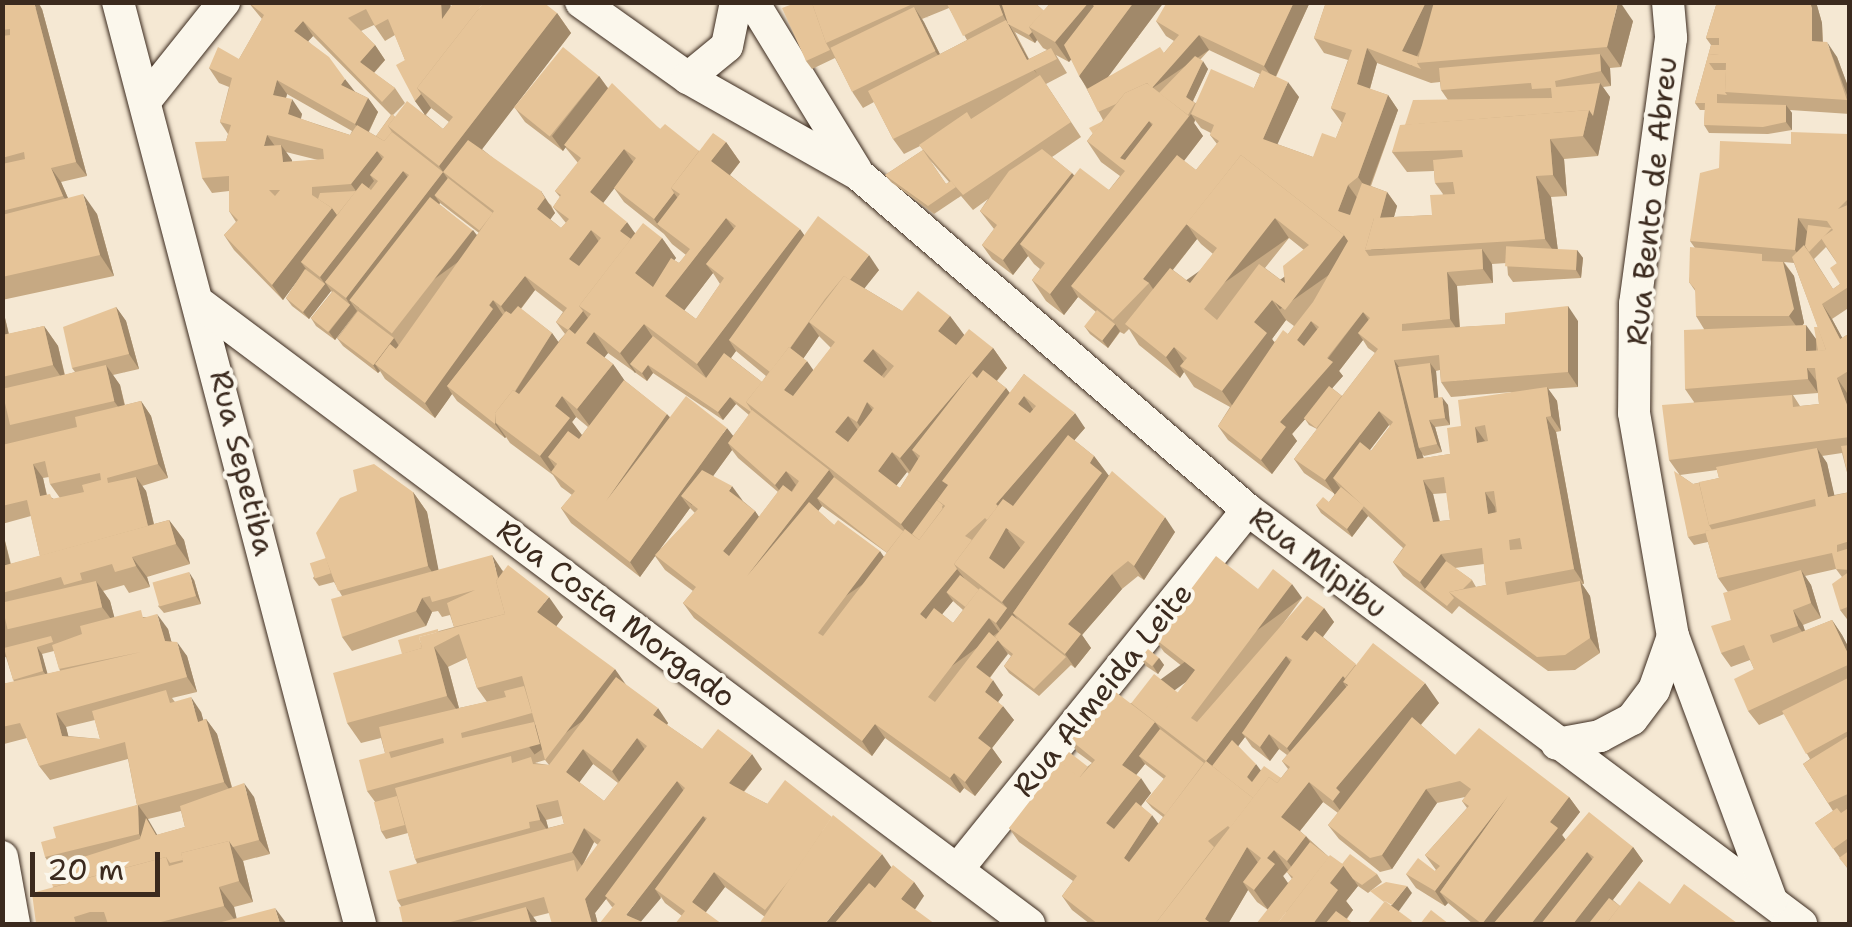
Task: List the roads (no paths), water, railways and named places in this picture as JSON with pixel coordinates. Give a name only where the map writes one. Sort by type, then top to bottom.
[{"type":"street","name":"Rua Sepetiba","points":[[118,2],[202,304],[360,924]]},
{"type":"street","points":[[145,101],[224,2]]},
{"type":"street","name":"Rua Mipibu","points":[[580,2],[688,78],[858,174],[1248,510],[1801,924]]},
{"type":"street","points":[[688,78],[727,46],[736,2]]},
{"type":"street","name":"Rua Mipibu","points":[[753,2],[858,174]]},
{"type":"street","name":"Rua Bento de Abreu","points":[[1668,2],[1670,38],[1635,304],[1634,413],[1673,636],[1771,900]]},
{"type":"street","name":"Rua Costa Morgado","points":[[202,304],[1029,924]]},
{"type":"street","name":"Rua Almeida Leite","points":[[957,870],[1248,510]]},
{"type":"street","name":"Rua Bento de Abreu","points":[[1557,744],[1600,736],[1632,719],[1654,690],[1673,636]]},
{"type":"street","points":[[2,857],[14,924]]}]
